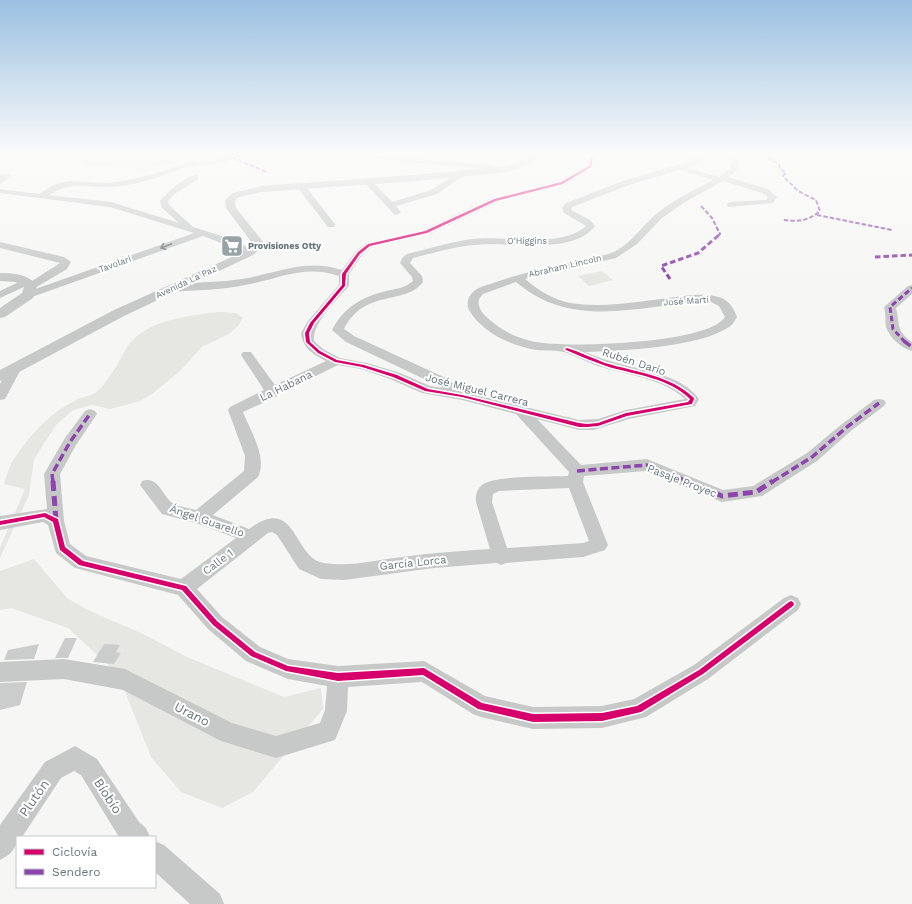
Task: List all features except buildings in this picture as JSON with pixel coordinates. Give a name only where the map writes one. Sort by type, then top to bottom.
[{"type":"street","points":[[42,196],[111,205],[190,228],[231,243],[248,252],[256,247],[258,243],[231,208],[230,200],[235,196]]},
{"type":"street","points":[[168,196],[164,201],[165,206],[185,221],[190,228]]},
{"type":"street","points":[[309,196],[331,225]]},
{"type":"street","points":[[381,196],[397,212]]},
{"type":"street","points":[[390,205],[420,196]]},
{"type":"street","points":[[171,289],[246,282],[293,269],[312,266],[331,268],[344,274],[359,253],[368,245],[426,232],[495,200],[510,196]]},
{"type":"street","name":"O'Higgins","points":[[338,330],[343,320],[350,312],[377,297],[413,287],[418,282],[417,276],[405,263],[406,259],[410,256],[474,242],[494,240],[542,242],[572,238],[588,232],[592,226],[567,211],[566,208],[569,205],[592,196]]},
{"type":"street","name":"Abraham Lincoln","points":[[568,349],[538,346],[513,339],[502,334],[485,321],[472,307],[473,296],[478,292],[517,278],[555,268],[613,256],[634,242],[659,216],[689,196]]},
{"type":"street","points":[[732,205],[766,202],[770,201],[773,197],[772,196]]},
{"type":"street","name":"Tavolari","points":[[28,287],[203,233]]},
{"type":"street","points":[[0,245],[61,259],[66,262],[63,267],[28,287],[0,295]]},
{"type":"street","name":"Avenida La Paz","points":[[0,376],[119,313],[248,252]]},
{"type":"street","name":"José Miguel Carrera","points":[[344,274],[344,285],[312,323],[307,332],[308,342],[319,352],[336,361],[363,366],[395,376],[427,390],[462,396],[579,425],[593,426]]},
{"type":"street","points":[[0,277],[17,278],[28,287]]},
{"type":"street","name":"José Martí","points":[[517,278],[530,289],[552,300],[575,307],[621,306],[709,298],[720,301],[728,307],[731,317],[726,324],[711,331],[677,340],[597,349],[568,349]]},
{"type":"street","points":[[0,314],[28,287]]},
{"type":"street","points":[[912,288],[890,307],[892,326],[898,336],[906,344],[912,347]]},
{"type":"street","name":"José Miguel Carrera","points":[[338,330],[350,339],[443,382],[462,396]]},
{"type":"street","name":"Rubén Darío","points":[[568,349],[602,363],[664,381],[689,395],[692,399],[690,403],[625,416],[605,424],[593,426]]},
{"type":"street","points":[[246,355],[273,393]]},
{"type":"street","name":"La Habana","points":[[199,517],[252,473],[252,456],[235,410],[273,393],[336,361]]},
{"type":"street","points":[[0,396],[15,369]]},
{"type":"street","name":"Pasaje Proyec","points":[[501,557],[483,496],[486,490],[491,486],[576,477],[647,465],[722,496],[756,492],[812,457],[847,427],[879,403]]},
{"type":"street","points":[[521,411],[576,477]]},
{"type":"street","points":[[90,414],[70,442],[52,474],[56,521],[62,548],[81,563],[184,588],[215,623],[253,654],[288,669],[338,677],[424,671],[481,706],[533,718],[602,717],[638,709],[701,672],[791,604]]},
{"type":"street","name":"García Lorca","points":[[252,537],[263,528],[274,525],[283,530],[305,564],[321,571],[344,572],[434,560],[501,557],[583,550],[599,545],[576,477]]},
{"type":"street","name":"Ángel Guarello","points":[[148,485],[168,509],[199,517],[252,537]]},
{"type":"street","points":[[1,527],[45,515],[56,521]]},
{"type":"street","name":"Calle 1","points":[[184,588],[252,537]]},
{"type":"street","name":"Urano","points":[[0,672],[64,670],[125,680],[229,733],[276,747],[327,732],[336,711],[338,677]]},
{"type":"street","name":"Bíobío","points":[[75,758],[89,767],[130,831],[136,836]]},
{"type":"street","name":"Plutón","points":[[0,847],[53,770],[75,758]]},
{"type":"street","points":[[156,855],[210,904]]},
{"type":"shaded area","points":[[602,271],[613,280],[589,286],[578,276]]},
{"type":"shaded area","points":[[220,312],[236,313],[243,318],[238,326],[229,334],[202,347],[180,371],[152,394],[140,401],[110,409],[92,405],[73,410],[56,425],[34,459],[29,495],[0,558],[0,548],[25,489],[4,484],[12,462],[34,432],[50,417],[68,404],[99,390],[104,385],[133,339],[143,331],[155,325],[182,317]]},
{"type":"shaded area","points":[[34,559],[67,598],[90,611],[143,634],[187,657],[284,697],[321,688],[323,709],[253,792],[222,808],[181,792],[151,757],[118,674],[68,628],[11,608],[0,610],[0,571]]},
{"type":"marked path","points":[[783,220],[793,221],[808,219],[820,211],[816,200],[808,196]]},
{"type":"marked path","points":[[670,279],[661,266],[698,253],[720,234],[712,218],[701,206]]},
{"type":"marked path","points":[[817,215],[892,230]]},
{"type":"marked path","points":[[875,257],[912,255]]},
{"type":"marked path","points":[[912,288],[890,307],[892,326],[895,333],[912,347]]},
{"type":"marked path","points":[[577,471],[647,465],[722,496],[756,492],[812,457],[847,427],[879,403]]},
{"type":"marked path","points":[[56,521],[52,474],[70,442],[90,414]]},
{"type":"cycle path","points":[[510,196],[495,200],[426,232],[369,245],[359,253],[344,274],[344,285],[312,323],[307,333],[308,342],[319,352],[336,361],[363,366],[395,376],[427,390],[462,396],[579,425],[593,425],[626,415],[690,403],[692,399],[685,392],[663,381],[602,363],[567,349]]},
{"type":"cycle path","points":[[0,523],[45,515],[56,521],[62,548],[81,563],[184,588],[215,623],[253,654],[288,669],[338,677],[424,671],[481,706],[533,718],[602,717],[638,709],[701,672],[791,604]]},
{"type":"place","name":"Provisiones Otty","points":[[232,246]]}]
